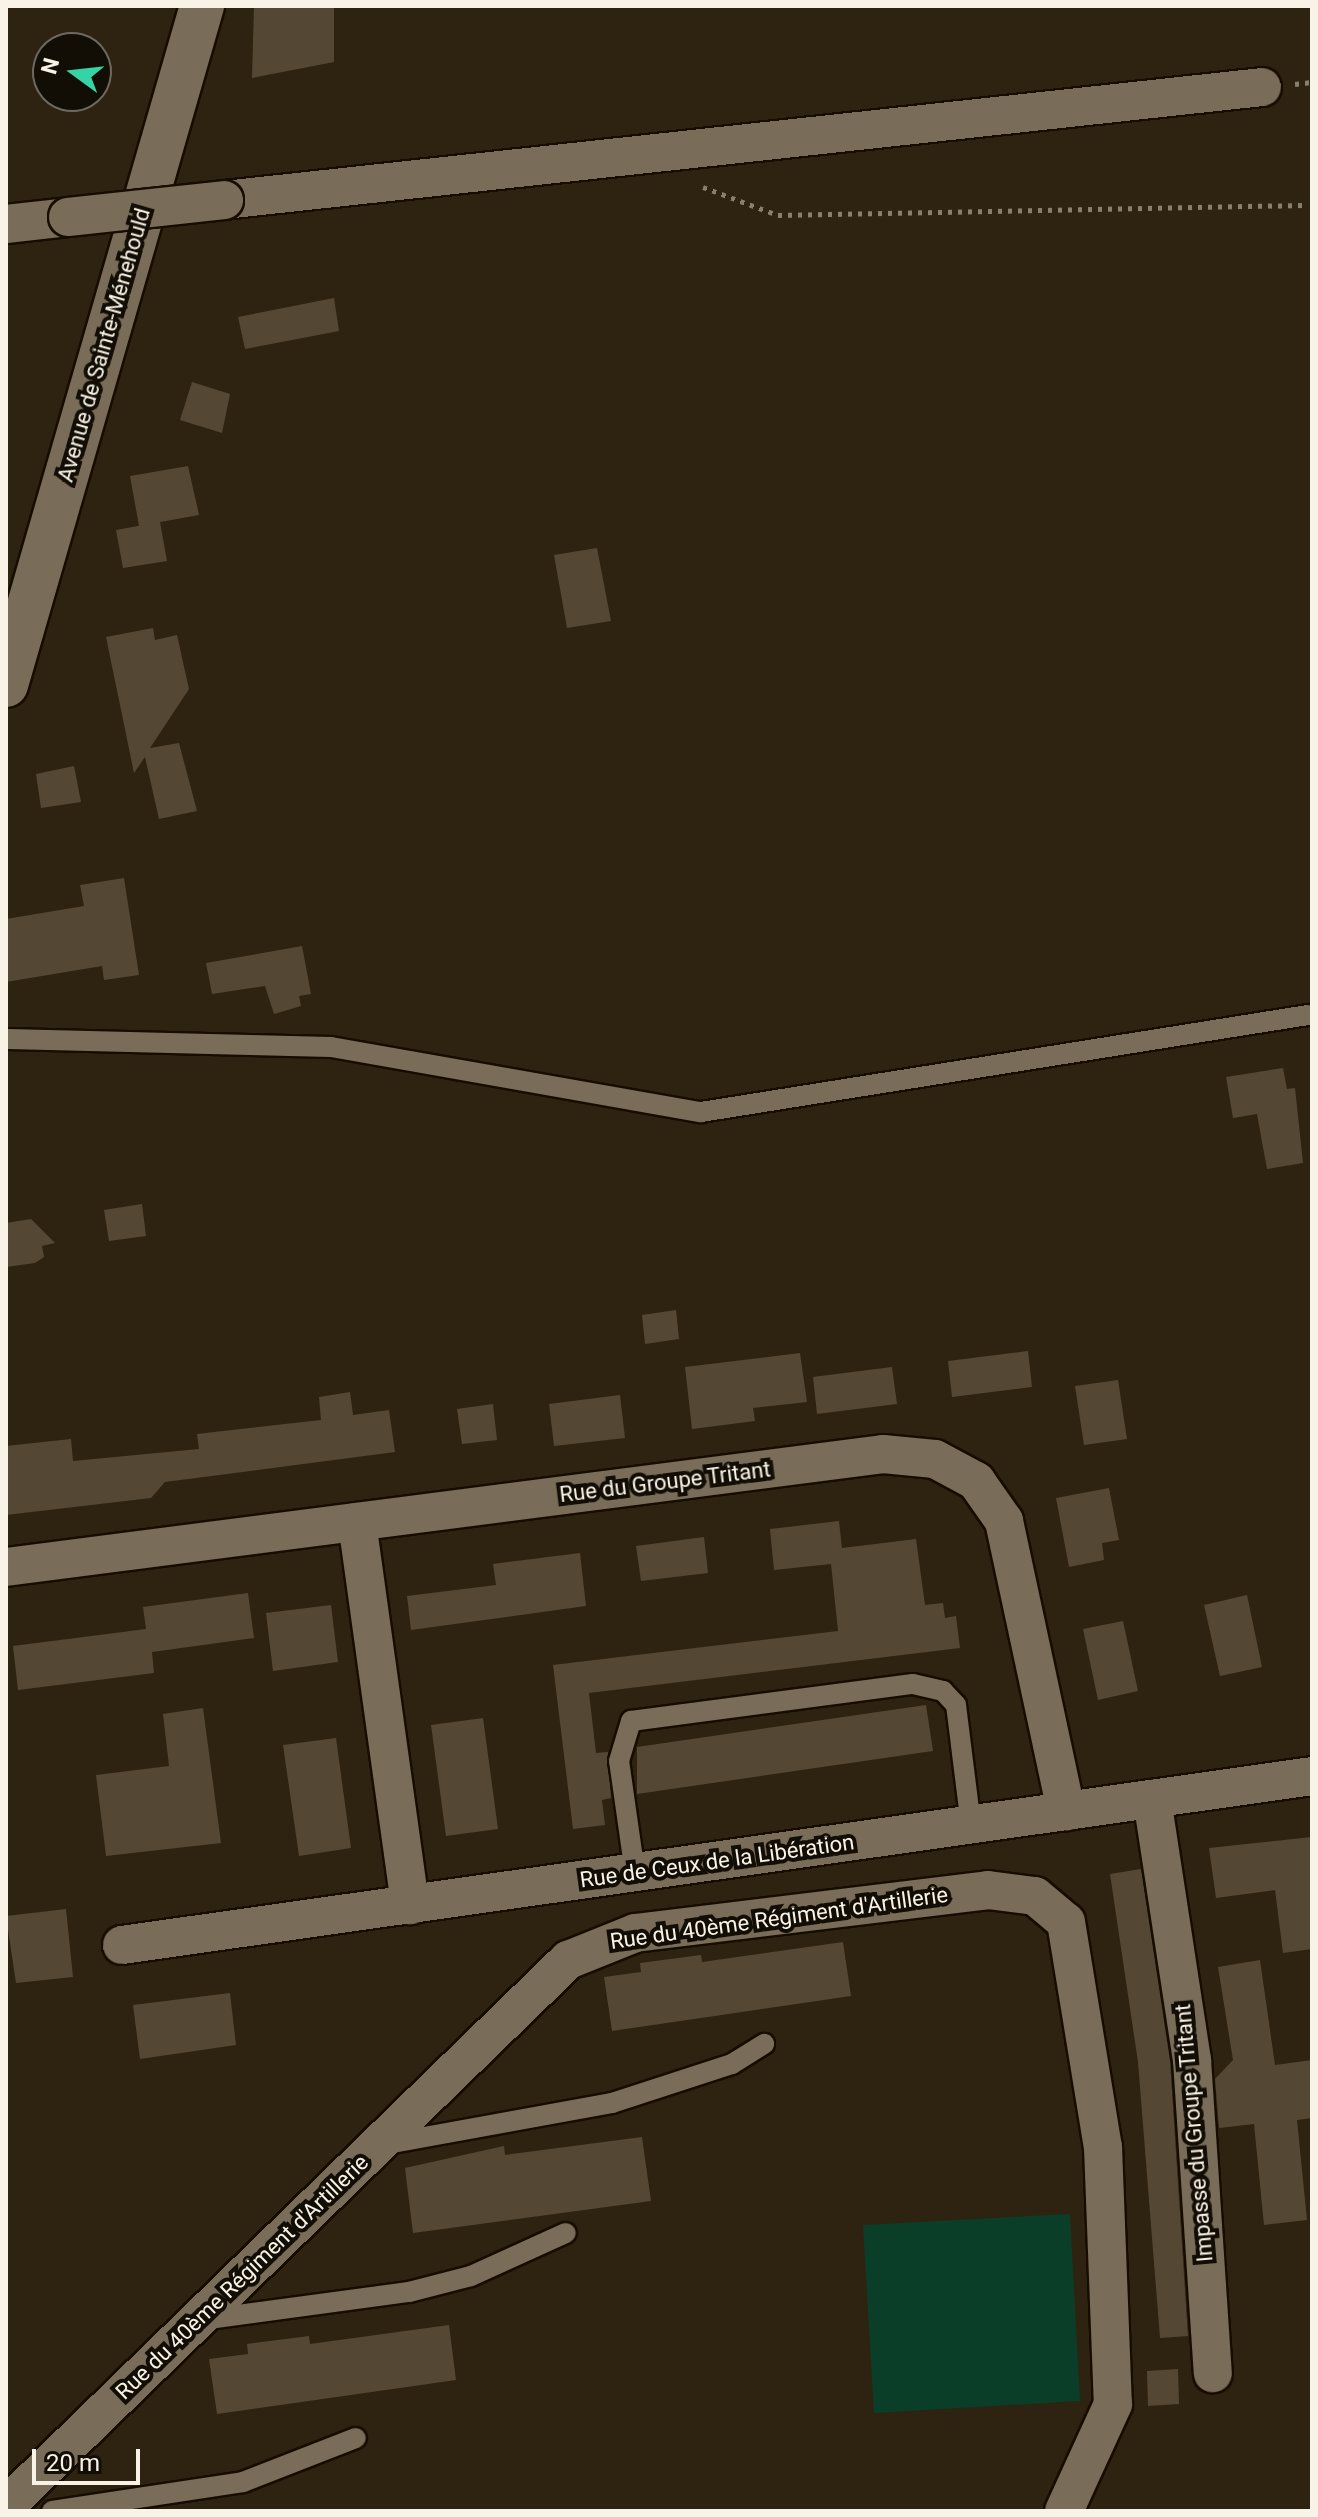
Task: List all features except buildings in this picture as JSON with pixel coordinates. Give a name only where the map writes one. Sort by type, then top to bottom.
[{"type":"main road","name":"Avenue de Sainte-Ménehould","points":[[9,665],[202,6]]},
{"type":"street","points":[[6,224],[1262,87]]},
{"type":"street","name":"Rue du Groupe Tritant","points":[[6,1567],[883,1454],[957,1468],[993,1500],[1004,1521],[1066,1811]]},
{"type":"street","points":[[357,1522],[410,1905]]},
{"type":"street","name":"Rue de Ceux de la Libération","points":[[122,1945],[1312,1776]]},
{"type":"street","name":"Impasse du Groupe Tritant","points":[[1152,1799],[1192,2060],[1213,2373]]},
{"type":"street","name":"Rue du 40ème Régiment d'Artillerie","points":[[6,2506],[379,2145],[547,1977],[615,1937],[950,1893],[1035,1896],[1054,1906],[1072,1939],[1103,2147],[1115,2364],[1104,2438],[1064,2511]]},
{"type":"lane","points":[[6,1039],[331,1047],[701,1112],[1308,1015]]},
{"type":"lane","points":[[635,1873],[619,1761],[631,1721],[913,1684],[943,1691],[956,1705],[971,1825]]},
{"type":"lane","points":[[379,2145],[612,2103],[695,2079],[764,2044]]},
{"type":"lane","points":[[197,2321],[409,2292],[471,2276],[566,2233]]},
{"type":"lane","points":[[52,2511],[243,2482],[356,2438]]},
{"type":"path","points":[[691,181],[778,215],[1304,205]]},
{"type":"green space","points":[[1070,2214],[1080,2401],[874,2413],[863,2225]]}]
